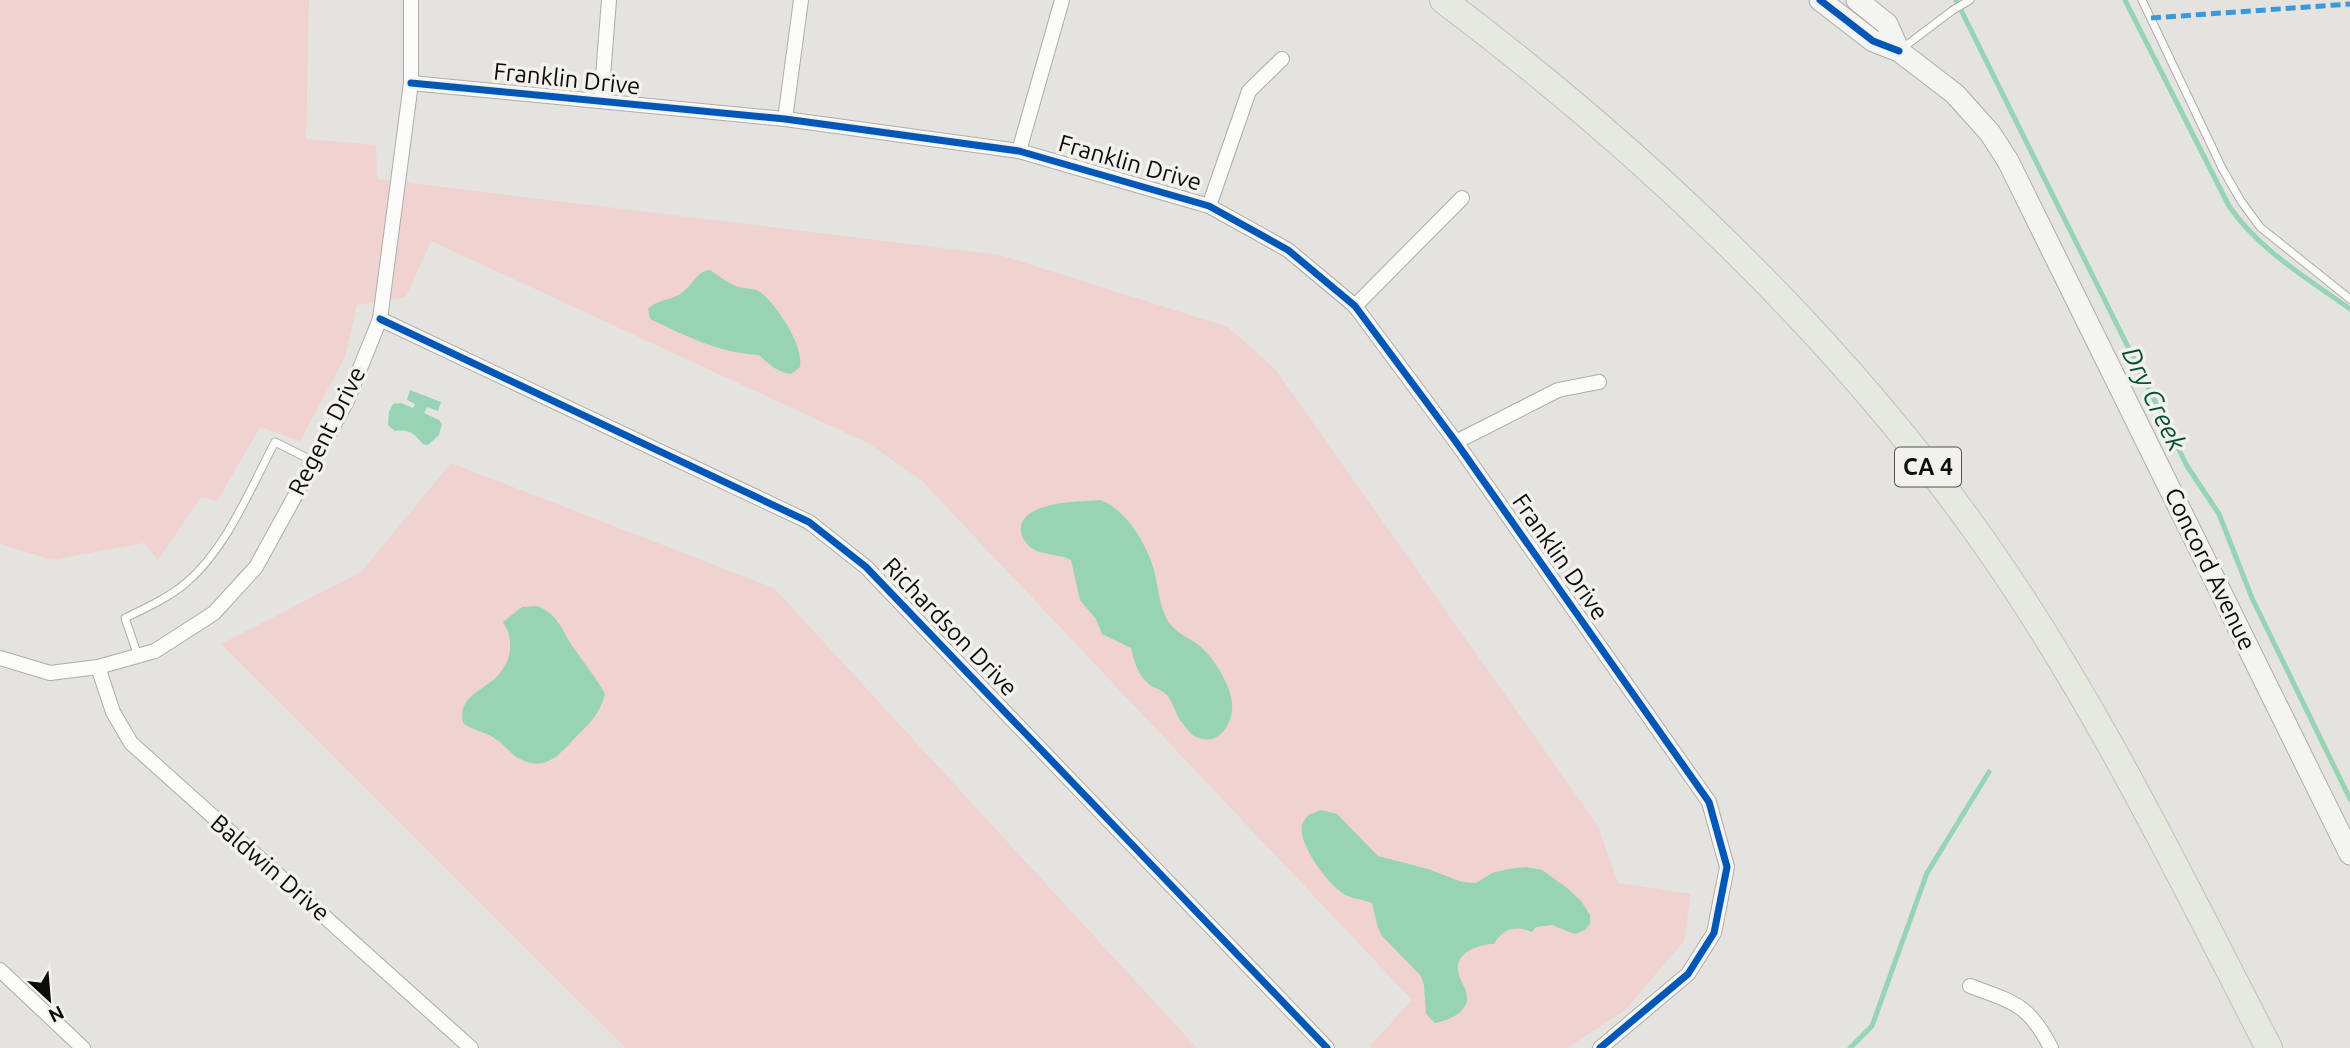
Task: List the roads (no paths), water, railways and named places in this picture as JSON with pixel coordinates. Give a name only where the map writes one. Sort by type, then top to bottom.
[{"type":"highway","name":"CA 4","points":[[1443,0],[1532,68],[1613,137],[1686,205],[1825,346],[1914,449],[1980,536],[2087,707],[2128,778],[2269,1048]]},
{"type":"street","name":"Regent Drive","points":[[0,658],[50,673],[98,667],[155,651],[214,612],[256,567],[346,403],[380,319],[411,83],[411,0]]},
{"type":"street","points":[[601,101],[609,0]]},
{"type":"street","points":[[785,119],[802,0]]},
{"type":"street","points":[[1019,150],[1062,0]]},
{"type":"street","points":[[1819,0],[1873,41],[1899,51]]},
{"type":"street","points":[[1857,0],[1887,24],[1899,51]]},
{"type":"street","name":"Concord Avenue","points":[[1899,51],[1955,94],[1990,133],[2008,161],[2350,854]]},
{"type":"street","points":[[1209,206],[1249,91],[1282,59]]},
{"type":"street","name":"Franklin Drive","points":[[411,83],[785,119],[1019,150],[1209,206],[1288,250],[1354,306],[1456,442],[1709,802],[1727,867],[1714,933],[1688,974],[1600,1048]]},
{"type":"street","points":[[1354,306],[1462,198]]},
{"type":"street","name":"Richardson Drive","points":[[380,319],[809,522],[866,567],[1327,1048]]},
{"type":"street","points":[[1456,442],[1558,390],[1598,382]]},
{"type":"street","name":"Baldwin Drive","points":[[98,667],[113,712],[131,743],[471,1048]]},
{"type":"street","points":[[0,970],[83,1048]]},
{"type":"street","points":[[1970,986],[2018,1004],[2040,1026],[2051,1048]]},
{"type":"lane","points":[[1899,51],[1952,9],[1970,0]]},
{"type":"lane","points":[[2142,0],[2241,201],[2260,227],[2350,299]]},
{"type":"lane","points":[[138,656],[125,618],[160,601],[186,583],[209,560],[224,539],[275,442],[314,462]]},
{"type":"waterway","name":"Dry Creek","points":[[1956,0],[2187,466],[2219,514],[2252,598],[2350,799]]},
{"type":"waterway","points":[[2125,0],[2229,206],[2269,250],[2350,309]]},
{"type":"waterway","points":[[1850,1048],[1872,1026],[1927,873],[1989,772]]}]
